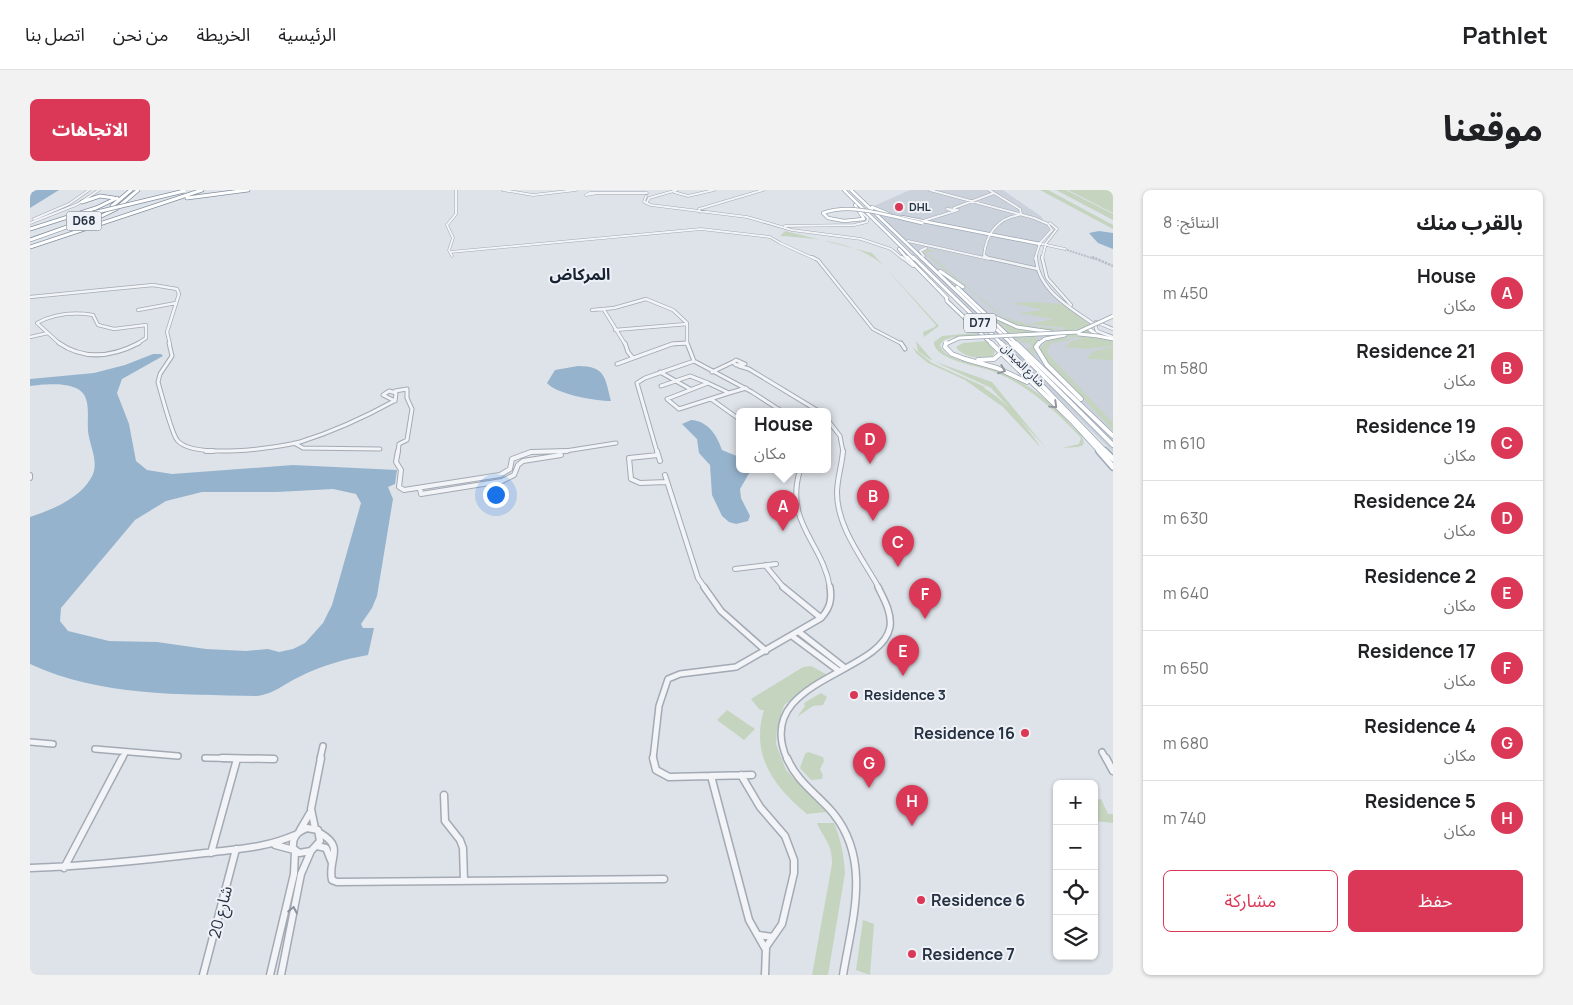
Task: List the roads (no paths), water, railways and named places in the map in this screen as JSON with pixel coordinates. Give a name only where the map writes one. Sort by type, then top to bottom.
[{"type":"highway","points":[[30,231],[107,203],[130,190]]},
{"type":"highway","name":"D68","points":[[30,241],[95,216],[113,206],[130,190]]},
{"type":"highway","name":"D68","points":[[30,241],[41,240],[99,218],[116,209],[140,190]]},
{"type":"highway","points":[[30,231],[188,190]]},
{"type":"highway","points":[[30,247],[202,190]]},
{"type":"highway","points":[[124,215],[183,199],[248,190]]},
{"type":"highway","points":[[80,213],[114,198],[100,196],[82,202]]},
{"type":"main road","points":[[844,190],[859,210],[863,219],[844,221],[828,218],[823,213],[830,210],[845,210],[922,223],[1039,244]]},
{"type":"main road","name":"شارع الميدان","points":[[844,190],[991,333],[1113,459]]},
{"type":"main road","name":"شارع الميدان","points":[[851,190],[1008,340],[1113,445]]},
{"type":"main road","points":[[860,199],[883,212],[1004,238]]},
{"type":"main road","points":[[879,217],[908,241],[1113,436]]},
{"type":"main road","points":[[884,230],[913,266],[979,326],[991,333]]},
{"type":"main road","points":[[940,271],[962,286],[997,318],[1013,326],[1035,331],[1112,337]]},
{"type":"main road","points":[[946,297],[946,301],[1087,436],[1113,467]]},
{"type":"main road","points":[[1098,421],[1072,388],[1043,362],[1036,351],[1038,344],[1046,339],[1088,328],[1099,321],[1113,316]]},
{"type":"main road","points":[[1088,328],[1098,336]]},
{"type":"main road","points":[[1035,387],[1003,370],[967,359],[953,352],[950,348],[951,344],[962,340],[1064,334]]},
{"type":"main road","points":[[967,359],[991,360],[998,358],[1000,353]]},
{"type":"street","points":[[30,222],[88,190]]},
{"type":"street","points":[[30,222],[77,203],[96,190]]},
{"type":"street","points":[[30,222],[82,202],[99,190]]},
{"type":"street","points":[[452,256],[450,252],[453,238],[447,225],[456,214],[457,190]]},
{"type":"street","points":[[503,190],[531,195],[576,190]]},
{"type":"street","points":[[546,190],[550,194]]},
{"type":"street","points":[[667,190],[653,194],[647,200],[648,203],[748,217],[796,230],[866,240],[893,250],[913,266]]},
{"type":"street","points":[[597,193],[630,191],[653,194],[672,190]]},
{"type":"street","points":[[630,191],[646,195],[679,190]]},
{"type":"street","points":[[679,190],[674,192],[686,196],[714,190]]},
{"type":"street","points":[[674,208],[698,210],[763,190]]},
{"type":"street","points":[[932,190],[1013,213],[1022,213],[1044,220],[1056,227],[1056,231],[1045,245],[1042,256],[1044,271],[1054,288],[1070,304],[1095,322],[1108,328]]},
{"type":"street","points":[[989,190],[1022,213],[1042,221],[1052,228],[1039,244],[1036,258],[1038,270],[1056,295],[1097,328],[1098,332],[1112,337]]},
{"type":"street","points":[[56,209],[83,194]]},
{"type":"street","points":[[952,210],[995,194]]},
{"type":"street","points":[[646,195],[643,202],[645,204],[747,216],[793,226],[854,225],[867,222],[867,217],[859,210]]},
{"type":"street","points":[[963,198],[982,204]]},
{"type":"street","points":[[916,220],[928,220],[972,201],[982,204]]},
{"type":"street","points":[[686,208],[710,205]]},
{"type":"street","points":[[984,254],[990,235],[1013,213],[1022,213]]},
{"type":"street","points":[[928,220],[932,223]]},
{"type":"street","points":[[450,252],[698,229],[722,230],[763,237],[818,260],[873,329],[897,341],[905,349]]},
{"type":"street","points":[[908,241],[1038,270]]},
{"type":"street","points":[[1039,244],[1065,249]]},
{"type":"street","points":[[924,256],[921,250],[932,248],[1044,271]]},
{"type":"street","points":[[974,255],[984,254],[991,259]]},
{"type":"street","points":[[30,297],[158,285],[177,289],[179,294],[167,335],[172,358],[158,380],[164,406],[178,440],[192,449],[211,452],[294,443],[371,414],[394,401]]},
{"type":"street","points":[[592,310],[604,310],[647,299],[676,312],[687,324],[686,343],[688,352],[694,360],[746,388],[777,408]]},
{"type":"street","points":[[138,310],[176,303]]},
{"type":"street","points":[[604,310],[607,320],[624,340],[628,355],[633,358]]},
{"type":"street","points":[[78,314],[93,315],[98,326],[105,328],[139,325],[147,328],[146,338],[141,342],[110,355],[96,357],[66,349],[48,333],[37,324],[40,320],[53,316],[78,314]]},
{"type":"street","points":[[615,330],[687,324]]},
{"type":"street","points":[[1097,328],[1113,329]]},
{"type":"street","points":[[30,337],[48,333]]},
{"type":"street","points":[[897,341],[898,347]]},
{"type":"street","points":[[617,364],[672,344],[686,343]]},
{"type":"street","points":[[660,461],[637,385],[641,379],[694,360]]},
{"type":"street","points":[[736,364],[739,360],[749,369]]},
{"type":"street","points":[[714,372],[736,364],[745,364]]},
{"type":"street","points":[[736,364],[749,369],[813,408]]},
{"type":"street","points":[[660,372],[690,389]]},
{"type":"street","points":[[661,386],[690,376],[729,393]]},
{"type":"street","points":[[708,383],[667,399],[679,408],[746,388]]},
{"type":"street","points":[[394,401],[383,394],[387,391],[395,392],[400,389],[407,389],[407,398],[412,409],[407,440],[398,444],[396,462],[401,470],[399,487],[407,491],[500,475],[510,469],[512,459],[529,453],[553,453],[616,443]]},
{"type":"street","points":[[394,401],[395,392]]},
{"type":"street","points":[[711,398],[736,417]]},
{"type":"street","points":[[831,424],[841,436],[845,452],[837,491],[840,512],[849,535],[886,605],[890,620],[888,634],[881,644],[793,704],[783,722],[782,736],[784,751],[790,767],[801,782],[841,824],[855,855],[858,879],[843,975]]},
{"type":"street","points":[[294,443],[303,448],[380,449]]},
{"type":"street","points":[[658,454],[628,458],[630,478],[640,483],[667,482]]},
{"type":"street","points":[[420,489],[421,494],[502,481],[514,475],[518,465],[523,461],[561,455]]},
{"type":"street","points":[[752,775],[669,777],[660,774],[655,767],[655,740],[664,684],[675,675],[731,668],[799,632],[821,618],[830,609],[833,593],[798,516],[795,491],[799,473]]},
{"type":"street","points":[[665,475],[695,572],[706,591],[727,618],[766,651]]},
{"type":"street","points":[[735,569],[776,564]]},
{"type":"street","points":[[765,565],[786,592],[821,618]]},
{"type":"street","points":[[799,632],[845,668]]},
{"type":"street","points":[[792,636],[839,671]]},
{"type":"street","points":[[814,652],[820,648]]},
{"type":"street","points":[[30,742],[53,744]]},
{"type":"street","points":[[270,975],[294,874],[295,850],[292,842],[311,809],[323,746]]},
{"type":"street","points":[[95,750],[178,756]]},
{"type":"street","points":[[1102,752],[1113,771]]},
{"type":"street","points":[[64,868],[125,753]]},
{"type":"street","points":[[205,758],[274,760]]},
{"type":"street","points":[[211,853],[237,759]]},
{"type":"street","points":[[741,775],[760,807],[785,836],[793,854],[794,873],[782,924],[766,950],[765,975]]},
{"type":"street","points":[[711,776],[749,920],[766,950]]},
{"type":"street","points":[[444,796],[445,821],[460,840],[463,848],[464,881]]},
{"type":"street","points":[[281,975],[301,874],[320,838],[311,809]]},
{"type":"street","points":[[30,868],[64,868],[211,853],[274,844],[307,828],[329,838],[334,844],[335,856],[332,864],[331,878],[337,882],[664,879]]},
{"type":"street","points":[[274,844],[303,853],[314,849],[326,848],[332,864]]},
{"type":"street","name":"شارع 20","points":[[203,975],[236,849]]},
{"type":"street","points":[[758,935],[773,937]]},
{"type":"street","points":[[276,944],[287,942]]},
{"type":"water","points":[[30,190],[59,190],[30,208]]},
{"type":"water","points":[[1099,231],[1113,233],[1113,249],[1098,243],[1089,233]]},
{"type":"water","points":[[153,354],[161,354],[163,356],[122,379],[117,393],[129,424],[136,461],[147,470],[172,474],[293,465],[397,470],[395,484],[388,487],[393,499],[377,596],[372,608],[361,624],[363,628],[374,628],[368,655],[324,666],[274,691],[257,696],[141,692],[85,683],[57,675],[30,664],[30,517],[47,511],[72,498],[91,478],[95,463],[88,432],[87,404],[83,393],[70,386],[30,386],[30,379],[94,373],[125,365]],"holes":[[[333,489],[356,494],[361,503],[332,605],[323,623],[305,643],[293,649],[279,652],[268,649],[246,651],[206,649],[157,642],[109,641],[68,631],[60,621],[61,608],[135,520],[166,501],[202,492],[277,492]]]},
{"type":"water","points":[[578,366],[594,368],[603,375],[611,401],[567,394],[547,383],[555,370]]},
{"type":"water","points":[[691,420],[707,426],[714,434],[722,450],[736,456],[736,473],[749,473],[740,489],[741,498],[750,516],[748,521],[736,524],[729,522],[722,516],[712,495],[710,465],[699,453],[697,439],[682,424]]},
{"type":"tunnel","points":[[1064,249],[1095,259]]},
{"type":"tunnel","points":[[1092,257],[1113,266]]},
{"type":"place","name":"DHL","points":[[899,207]]},
{"type":"place","name":"Residence 24","points":[[870,464]]},
{"type":"place","name":"Residence 21","points":[[873,521]]},
{"type":"place","name":"House","points":[[783,531]]},
{"type":"place","name":"Residence 19","points":[[898,567]]},
{"type":"place","name":"Residence 17","points":[[925,619]]},
{"type":"place","name":"Residence 2","points":[[903,676]]},
{"type":"place","name":"Residence 3","points":[[854,695]]},
{"type":"place","name":"Residence 16","points":[[1025,733]]},
{"type":"place","name":"Residence 4","points":[[869,788]]},
{"type":"place","name":"Residence 5","points":[[912,826]]},
{"type":"place","name":"Residence 6","points":[[921,900]]},
{"type":"place","name":"Residence 7","points":[[912,954]]},
{"type":"district","name":"المركاض","points":[[580,274]]}]
